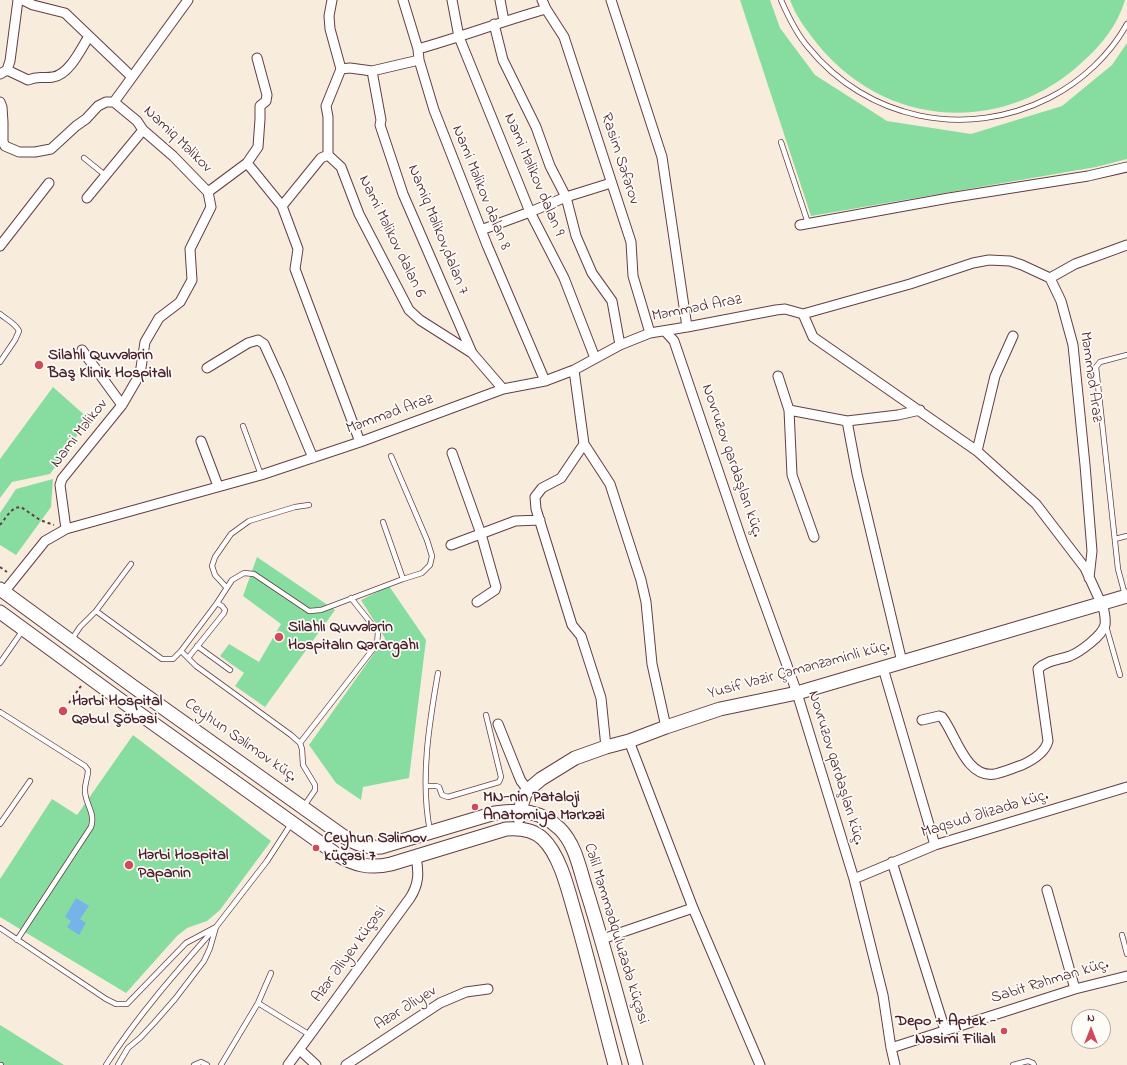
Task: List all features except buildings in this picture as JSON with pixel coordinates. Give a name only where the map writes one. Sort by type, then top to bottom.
[{"type":"main road","name":"Ceyhun Səlimov küç.","points":[[2,590],[344,836]]},
{"type":"main road","name":"Yusif Vəzir Çəmənzəminli küç.","points":[[518,828],[520,810],[523,799],[528,790],[541,779],[575,758],[720,709],[797,693],[1126,596]]},
{"type":"main road","points":[[0,612],[292,823],[304,807]]},
{"type":"main road","name":"Cəlil Məmmədquluzadə küçəsi","points":[[344,836],[355,843],[366,847],[374,847],[393,844],[495,813],[520,810],[539,815],[551,822],[567,838],[573,848],[602,939],[636,1065]]},
{"type":"main road","name":"Cəlil Məmmədquluzadə küçəsi","points":[[292,823],[344,859],[367,867],[380,867],[506,829],[518,828],[528,830],[543,838],[554,854],[567,887],[615,1065]]},
{"type":"main road","points":[[601,1012],[620,1006]]},
{"type":"street","points":[[18,0],[10,61],[4,72],[28,80],[37,76],[54,77],[69,68],[89,36]]},
{"type":"street","points":[[23,0],[33,5],[65,13],[132,77]]},
{"type":"street","points":[[0,102],[2,107],[3,142],[5,146],[19,152],[35,152],[51,149],[86,119],[98,106],[106,102],[114,102],[188,0]]},
{"type":"street","points":[[282,206],[321,158],[328,156],[328,117],[326,106],[341,69],[330,29],[329,16],[332,0]]},
{"type":"street","name":"Nami Məlikov dalan 8","points":[[403,0],[434,110],[481,230],[545,381]]},
{"type":"street","name":"Nami Məlikov dalan 9","points":[[452,0],[460,37],[530,212],[564,278],[595,358]]},
{"type":"street","points":[[500,0],[504,21]]},
{"type":"street","name":"Rasim Səfərov","points":[[542,0],[564,37],[631,242],[633,276],[650,333]]},
{"type":"street","points":[[611,0],[662,157],[687,327]]},
{"type":"street","points":[[418,49],[546,9]]},
{"type":"street","points":[[494,24],[503,60],[536,127],[550,166],[566,197],[576,236],[592,273],[612,300],[620,345]]},
{"type":"street","name":"Namiq Məlikov","points":[[114,102],[137,121],[143,130],[174,156],[208,192],[247,163],[258,147],[260,106],[266,101],[267,95],[257,58]]},
{"type":"street","points":[[341,69],[350,68],[372,70],[419,60]]},
{"type":"street","name":"Namiq Məlikov,dalan 7","points":[[372,70],[382,120],[380,124],[403,194],[472,353],[503,389]]},
{"type":"street","points":[[87,198],[143,130]]},
{"type":"street","name":"Nami Məlikov dalan 6","points":[[328,156],[341,167],[359,214],[409,310],[420,320],[472,353]]},
{"type":"street","points":[[247,163],[282,206],[298,249],[295,269],[360,442]]},
{"type":"street","points":[[804,224],[949,198],[1088,176],[1127,167]]},
{"type":"street","points":[[0,246],[49,183]]},
{"type":"street","points":[[481,230],[566,197],[611,183]]},
{"type":"street","name":"Nami Məlikov","points":[[66,529],[60,485],[62,479],[122,405],[140,374],[145,342],[159,318],[180,302],[192,280],[190,249],[212,207],[208,192]]},
{"type":"street","points":[[1050,278],[1075,264],[1127,245]]},
{"type":"street","name":"Məmməd Araz","points":[[2,590],[44,541],[66,529],[261,475],[360,442],[503,389],[545,381],[574,370],[620,345],[650,333],[776,310],[786,309],[803,314],[910,284],[973,262],[989,260],[1010,261],[1050,278],[1061,301],[1073,345],[1092,551],[1089,578]]},
{"type":"street","points":[[803,314],[812,337],[920,410],[976,451],[1036,504],[1085,568],[1102,603],[1105,624],[1099,635],[1071,656],[1046,663],[1038,669],[1048,742],[1044,751],[1029,762],[994,774],[984,773],[972,766],[942,717],[939,716],[922,720]]},
{"type":"street","name":"Novruzov qardaşları küç.","points":[[666,331],[674,342],[743,544],[797,693],[854,878],[883,995],[895,1065]]},
{"type":"street","points":[[976,451],[995,376],[1013,336]]},
{"type":"street","points":[[207,368],[248,343],[258,340],[264,344],[313,458]]},
{"type":"street","points":[[82,350],[122,405]]},
{"type":"street","points":[[574,370],[584,444],[610,484],[641,580],[646,602],[652,664],[666,727]]},
{"type":"street","points":[[778,376],[789,410],[792,475],[814,537]]},
{"type":"street","points":[[789,410],[847,421],[898,415],[920,410]]},
{"type":"street","points":[[847,421],[857,474],[902,662]]},
{"type":"street","points":[[201,442],[218,486]]},
{"type":"street","points":[[584,444],[561,478],[542,488],[535,497],[536,509],[572,625],[582,636],[601,698],[606,747]]},
{"type":"street","points":[[452,453],[481,534],[496,586],[495,590],[477,602]]},
{"type":"street","points":[[450,545],[515,521],[540,520]]},
{"type":"street","points":[[883,668],[934,845]]},
{"type":"street","points":[[498,724],[521,781],[528,790]]},
{"type":"street","points":[[629,741],[693,908],[760,1065]]},
{"type":"street","name":"Maqsud Əlizadə küç.","points":[[854,878],[934,845],[1127,788]]},
{"type":"street","name":"Azər Əliyev küçəsi","points":[[288,1065],[415,890],[419,877],[416,857]]},
{"type":"street","points":[[892,862],[946,1030]]},
{"type":"street","points":[[1046,890],[1075,989]]},
{"type":"street","points":[[602,939],[693,908]]},
{"type":"street","name":"Sabit Rəhman küç.","points":[[891,1048],[1075,989],[1127,976]]},
{"type":"street","name":"Azər Əliyev","points":[[346,1065],[440,1003],[466,992],[488,989]]},
{"type":"street","points":[[300,1050],[316,1065]]},
{"type":"lane","points":[[781,0],[790,21],[808,47],[829,69],[854,89],[881,104],[910,114],[941,119],[972,120],[1003,115],[1033,106],[1061,92],[1086,73],[1108,51],[1127,24]]},
{"type":"lane","points":[[781,142],[804,224]]},
{"type":"lane","points":[[84,158],[105,175]]},
{"type":"lane","points":[[0,314],[14,324],[19,331],[15,340],[0,362]]},
{"type":"lane","points":[[1126,596],[1118,569],[1096,367],[1100,362],[1127,355]]},
{"type":"lane","points":[[243,426],[261,475]]},
{"type":"lane","points":[[96,610],[162,659],[174,659],[217,603],[226,587],[232,580],[244,573],[254,574],[309,612],[321,610],[403,578],[422,573],[430,565],[432,556],[427,540],[391,456]]},
{"type":"lane","points":[[226,587],[215,575],[212,566],[215,557],[231,534],[248,521],[295,507],[309,505]]},
{"type":"lane","points":[[383,522],[403,578]]},
{"type":"lane","points":[[1115,539],[1127,536]]},
{"type":"lane","points":[[71,641],[131,564]]},
{"type":"lane","points":[[300,743],[377,644],[378,632],[351,598]]},
{"type":"lane","points":[[188,658],[224,613],[225,610],[217,603]]},
{"type":"lane","points":[[1105,624],[1120,675]]},
{"type":"lane","points":[[0,663],[23,630]]},
{"type":"lane","points":[[197,646],[230,670]]},
{"type":"lane","points":[[181,651],[200,669],[292,735],[300,743],[302,749],[303,766],[315,788],[304,807]]},
{"type":"lane","points":[[430,832],[426,810],[426,786],[430,722],[438,673]]},
{"type":"lane","points":[[0,712],[85,766],[88,770],[84,789],[93,815],[92,827],[18,940]]},
{"type":"lane","points":[[426,786],[439,787],[442,794],[448,797],[499,782],[501,780],[486,715]]},
{"type":"lane","points":[[0,824],[30,781]]},
{"type":"lane","points":[[106,1065],[122,1040],[175,974],[216,927],[267,861],[292,823]]},
{"type":"lane","points":[[0,928],[106,999],[116,1004],[128,1004],[186,943],[216,927]]},
{"type":"lane","points":[[118,1065],[128,1048],[140,1038],[175,999],[204,961],[216,927]]},
{"type":"lane","points":[[1122,935],[1127,954]]},
{"type":"lane","points":[[221,1065],[258,1003],[271,973]]},
{"type":"lane","points":[[258,1003],[310,1035]]},
{"type":"lane","points":[[1013,1065],[1028,1061],[1034,1065]]},
{"type":"lane","points":[[194,1065],[201,1062],[208,1065]]},
{"type":"path","points":[[0,525],[10,512],[21,507],[40,520],[66,529]]},
{"type":"path","points":[[69,704],[88,677]]},
{"type":"green space","points":[[740,0],[770,0],[780,28],[815,75],[887,121],[971,134],[1062,106],[1112,65],[1127,43],[1127,159],[1096,167],[811,216]]},
{"type":"green space","points":[[790,0],[1125,0],[1122,10],[1112,28],[1093,52],[1078,66],[1047,88],[1014,103],[979,111],[944,112],[910,106],[877,93],[846,73],[819,46],[799,18]]},
{"type":"green space","points":[[53,387],[89,419],[50,474],[12,482],[0,498],[0,459]]},
{"type":"green space","points":[[53,479],[51,507],[16,555],[0,545],[0,513],[16,489]]},
{"type":"green space","points":[[257,557],[335,610],[265,707],[235,686],[244,673],[220,656],[229,644],[259,662],[281,624],[243,596]]},
{"type":"green space","points":[[389,586],[426,640],[409,778],[363,787],[361,800],[336,783],[309,745],[385,638],[361,600]]},
{"type":"green space","points":[[133,735],[271,841],[220,910],[207,921],[187,928],[177,936],[126,993],[0,917],[0,879],[52,799],[77,815]]},
{"type":"green space","points":[[0,1025],[64,1065],[0,1065]]},
{"type":"water","points":[[76,898],[89,906],[80,919],[86,923],[79,935],[67,927],[71,921],[65,917]]},
{"type":"place","name":"Silahlı Quvvələrin Baş Klinik Hospitalı","points":[[39,365]]},
{"type":"place","name":"Silahlı Quvvələrin Hospitalın Qərargahı","points":[[279,637]]},
{"type":"place","name":"Hərbi Hospital Qəbul Şöbəsi","points":[[63,711]]},
{"type":"place","name":"MN-nin Pataloji Anatomiya Mərkəzi","points":[[475,807]]},
{"type":"place","name":"Ceyhun Səlimov küçəsi 7","points":[[316,848]]},
{"type":"place","name":"Hərbi Hospital Papanin","points":[[129,865]]},
{"type":"place","name":"Depo + Aptek - Nəsimi Filialı","points":[[1004,1031]]}]
